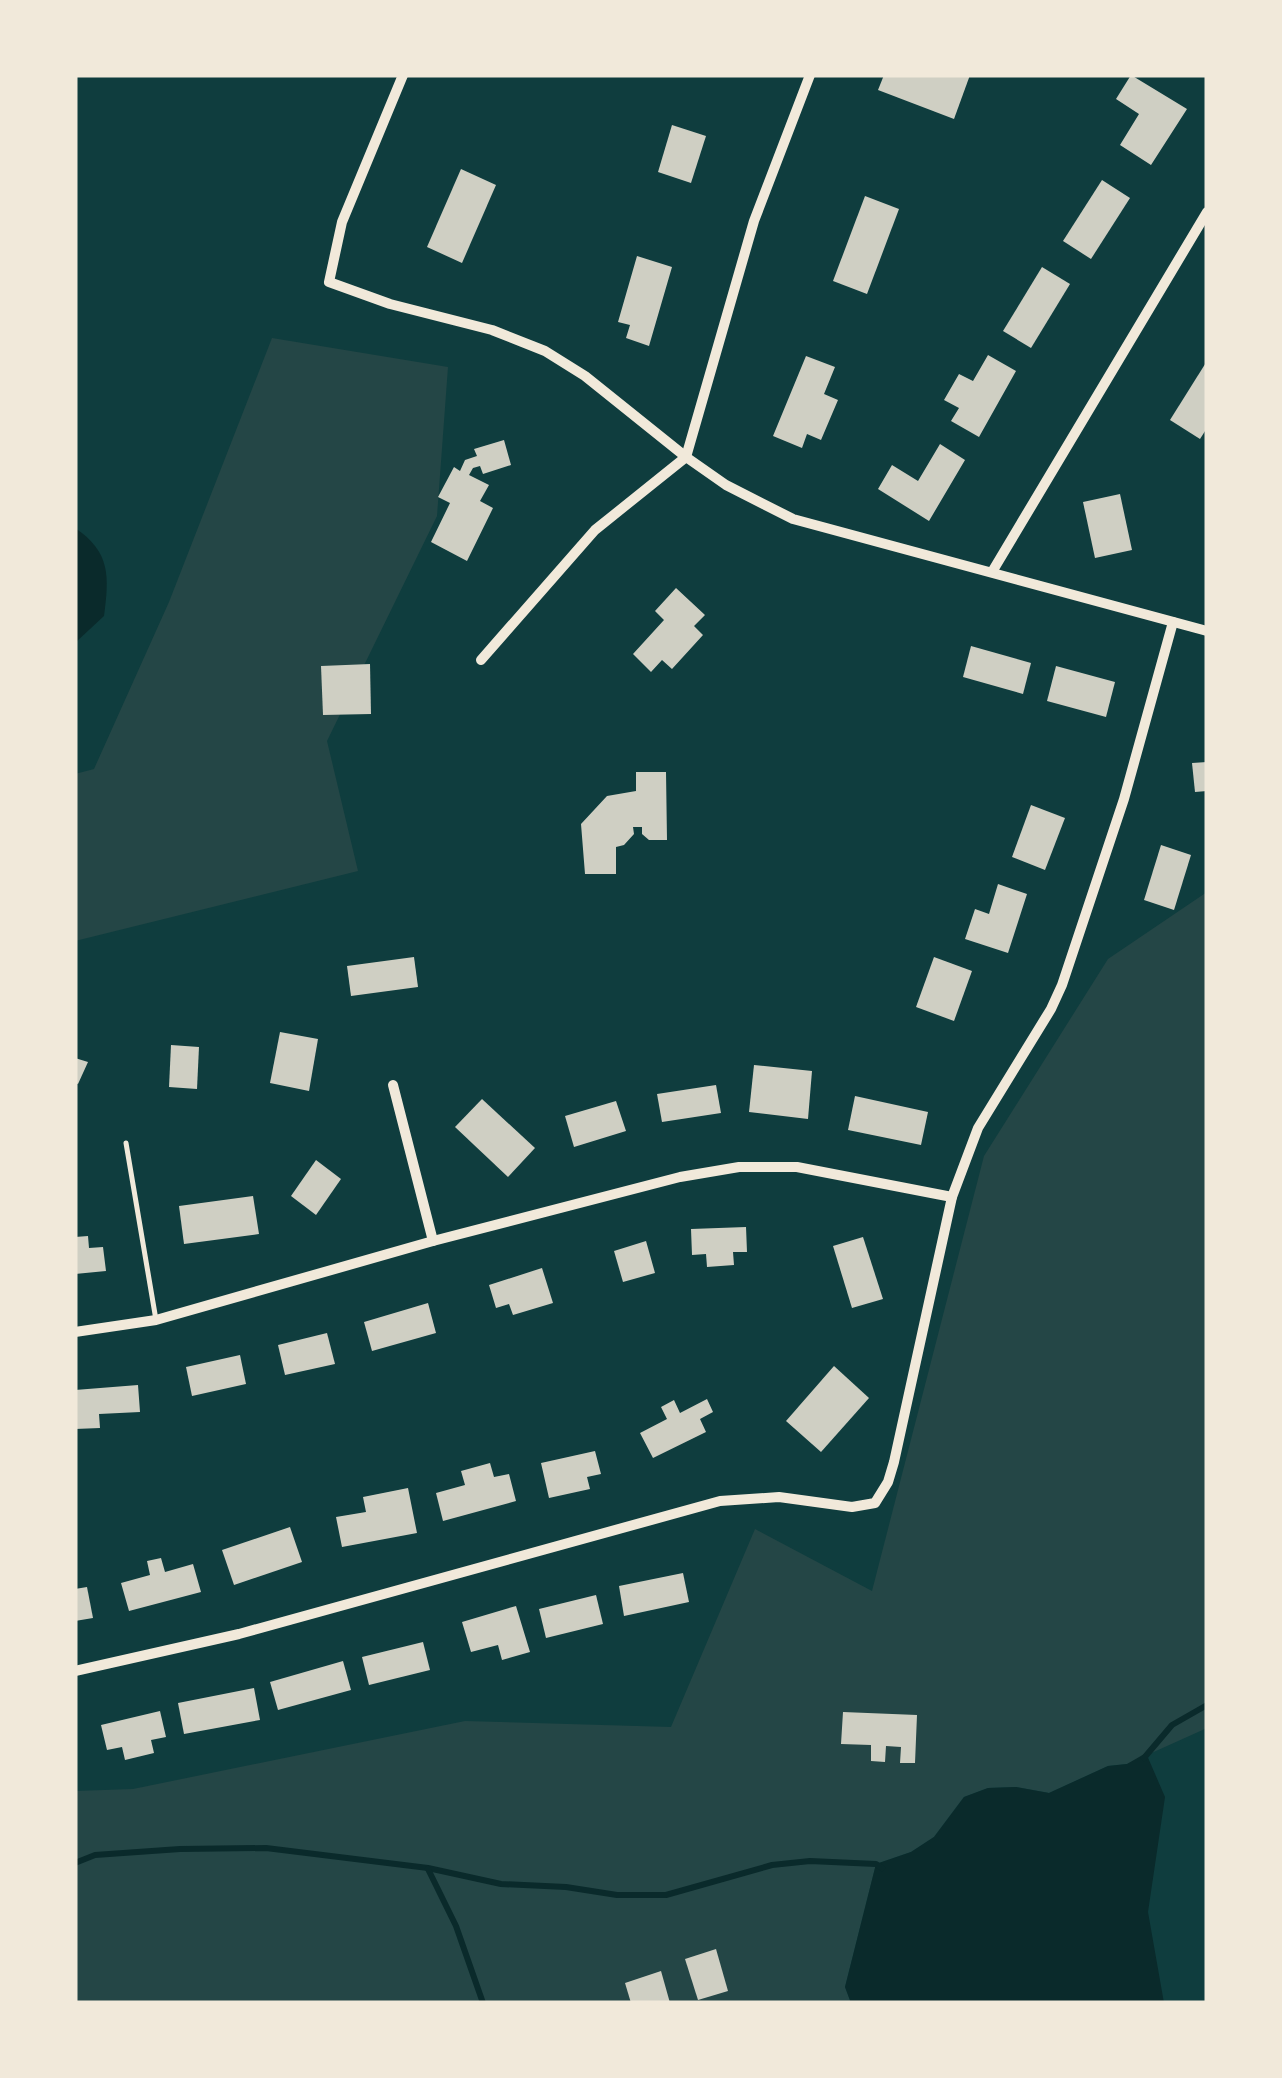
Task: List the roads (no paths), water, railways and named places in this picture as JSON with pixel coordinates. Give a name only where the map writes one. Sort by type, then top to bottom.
[{"type":"street","points":[[403,75],[342,222],[329,282],[390,304],[492,330],[545,351],[620,402],[686,457],[762,507],[793,520],[1207,631]]},
{"type":"street","points":[[480,660],[595,530],[686,457],[754,222],[810,75]]},
{"type":"street","points":[[992,572],[1207,212]]},
{"type":"street","points":[[75,1671],[239,1634],[720,1502],[779,1496],[858,1507],[876,1503],[888,1482],[952,1197],[978,1128],[1062,985],[1124,799],[1172,622]]},
{"type":"street","points":[[394,1085],[433,1240]]},
{"type":"street","points":[[75,1332],[156,1320],[433,1240],[680,1177],[739,1167],[797,1167],[952,1197]]},
{"type":"lane","points":[[126,1143],[156,1320]]},
{"type":"waterway","points":[[1144,1758],[1172,1725],[1207,1705]]},
{"type":"waterway","points":[[75,1863],[95,1855],[266,1848],[428,1868],[501,1884],[566,1887],[617,1895],[666,1895],[772,1865],[810,1861],[876,1864],[882,1868]]},
{"type":"waterway","points":[[428,1869],[456,1926],[483,2003]]}]
